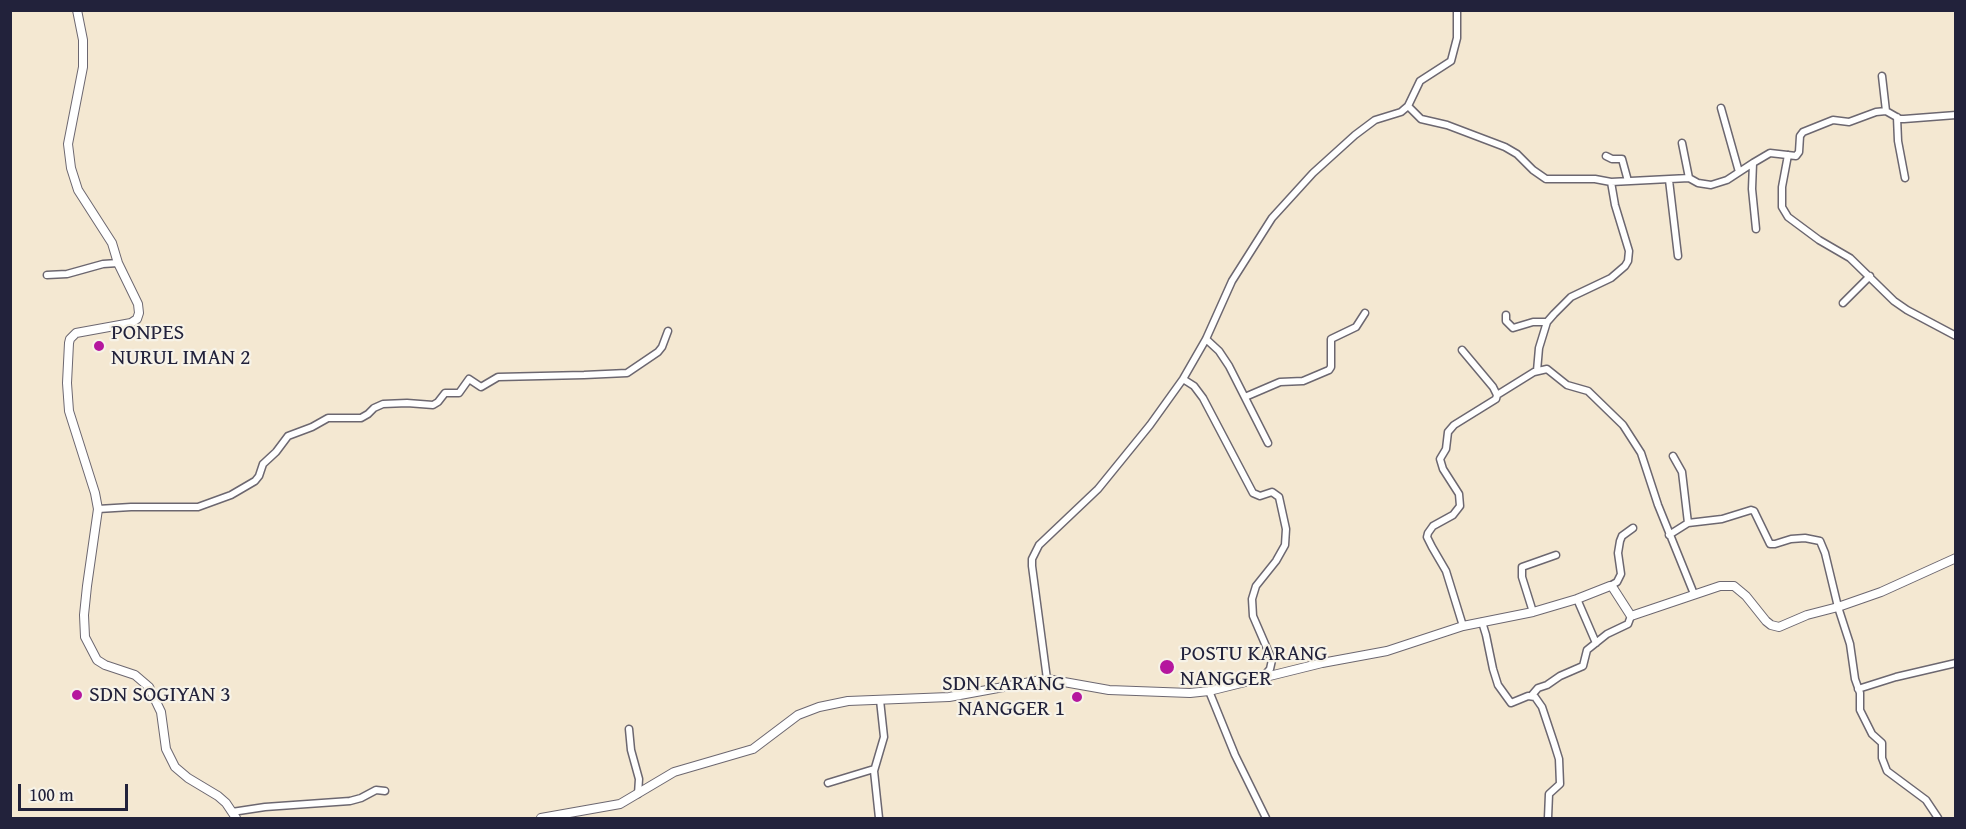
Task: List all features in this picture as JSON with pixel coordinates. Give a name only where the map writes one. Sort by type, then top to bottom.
[{"type":"street","points":[[76,10],[83,40],[83,67],[68,144],[68,156],[78,190],[108,237],[138,304],[139,313],[137,319],[127,324],[76,333],[69,343],[67,383],[69,411],[98,509],[84,615],[85,637],[97,660],[135,675],[143,681],[158,704],[165,732],[166,749],[176,767],[188,778],[218,796],[234,815],[265,807],[350,801],[376,790],[385,791]]},
{"type":"street","points":[[1047,679],[1032,559],[1039,545],[1098,489],[1150,425],[1183,379],[1206,339],[1232,281],[1272,218],[1313,173],[1354,135],[1376,120],[1394,115],[1408,106],[1420,81],[1451,62],[1457,38],[1458,10]]},
{"type":"street","points":[[1882,76],[1886,111]]},
{"type":"street","points":[[1408,106],[1421,119],[1447,125],[1511,150],[1546,179],[1595,179],[1611,182],[1689,178],[1698,183],[1711,185],[1727,180],[1770,153],[1793,156],[1798,154],[1800,135],[1833,120],[1849,122],[1876,112],[1886,111],[1904,119],[1956,115]]},
{"type":"street","points":[[1721,108],[1739,172]]},
{"type":"street","points":[[1897,117],[1898,141],[1905,178]]},
{"type":"street","points":[[1682,143],[1689,178]]},
{"type":"street","points":[[1788,155],[1782,187],[1782,207],[1786,215],[1819,240],[1850,258],[1894,301],[1956,336]]},
{"type":"street","points":[[1606,156],[1612,159],[1622,159],[1629,181]]},
{"type":"street","points":[[1753,163],[1752,189],[1756,228]]},
{"type":"street","points":[[1670,180],[1678,255]]},
{"type":"street","points":[[1537,371],[1539,348],[1547,322],[1571,297],[1611,278],[1628,261],[1629,251],[1611,182]]},
{"type":"street","points":[[47,275],[118,263]]},
{"type":"street","points":[[1843,303],[1869,276]]},
{"type":"street","points":[[1245,397],[1280,382],[1303,381],[1329,370],[1331,367],[1331,339],[1356,327],[1365,313]]},
{"type":"street","points":[[1506,315],[1508,325],[1513,328],[1533,322],[1547,322]]},
{"type":"street","points":[[98,509],[198,507],[231,495],[255,481],[263,464],[288,436],[312,427],[325,419],[361,418],[383,404],[433,405],[446,393],[459,393],[470,379],[481,387],[498,377],[627,373],[658,352],[668,331]]},
{"type":"street","points":[[1206,339],[1219,351],[1229,366],[1268,443]]},
{"type":"street","points":[[1462,350],[1497,395]]},
{"type":"street","points":[[1463,626],[1448,576],[1427,537],[1433,526],[1453,515],[1460,506],[1459,494],[1440,459],[1446,449],[1448,432],[1454,425],[1496,399],[1497,395],[1537,371],[1547,369],[1566,385],[1588,391],[1627,430],[1641,453],[1669,535],[1694,594]]},
{"type":"street","points":[[1183,379],[1194,386],[1203,398],[1254,493],[1260,496],[1272,492],[1279,496],[1285,521],[1285,545],[1276,561],[1256,586],[1252,599],[1253,616],[1272,660],[1270,669],[1263,676]]},
{"type":"street","points":[[1673,456],[1682,472],[1688,523]]},
{"type":"street","points":[[1669,535],[1688,523],[1722,519],[1752,510],[1770,544],[1791,538],[1818,540],[1822,543],[1850,644],[1860,710],[1872,734],[1883,744],[1882,758],[1885,768],[1898,781],[1928,802],[1938,819]]},
{"type":"street","points":[[541,819],[612,807],[627,801],[674,772],[753,749],[798,714],[848,701],[949,697],[1047,679],[1109,690],[1209,692],[1263,676],[1387,651],[1463,626],[1533,612],[1610,586],[1617,582],[1621,574],[1618,553],[1620,541],[1622,536],[1633,528]]},
{"type":"street","points":[[1533,612],[1522,577],[1522,567],[1556,555]]},
{"type":"street","points":[[1631,616],[1720,586],[1734,586],[1746,596],[1766,621],[1775,627],[1782,627],[1807,615],[1881,592],[1956,558]]},
{"type":"street","points":[[1610,586],[1631,616]]},
{"type":"street","points":[[1577,599],[1596,643]]},
{"type":"street","points":[[1482,622],[1495,680],[1511,703],[1532,695],[1538,688],[1583,666],[1584,654],[1607,634],[1628,624],[1631,616]]},
{"type":"street","points":[[1858,689],[1896,677],[1956,663]]},
{"type":"street","points":[[1209,692],[1235,755],[1266,819]]},
{"type":"street","points":[[1532,695],[1542,707],[1559,759],[1560,784],[1549,794],[1548,819]]},
{"type":"street","points":[[879,819],[874,769],[884,737],[880,700]]},
{"type":"street","points":[[629,729],[631,750],[639,779],[638,794]]},
{"type":"street","points":[[828,783],[874,769]]},
{"type":"place","name":"PONPES NURUL IMAN 2","points":[[99,346]]},
{"type":"place","name":"POSTU KARANG NANGGER","points":[[1167,667]]},
{"type":"place","name":"SDN SOGIYAN 3","points":[[77,695]]},
{"type":"place","name":"SDN KARANG NANGGER 1","points":[[1077,697]]}]
